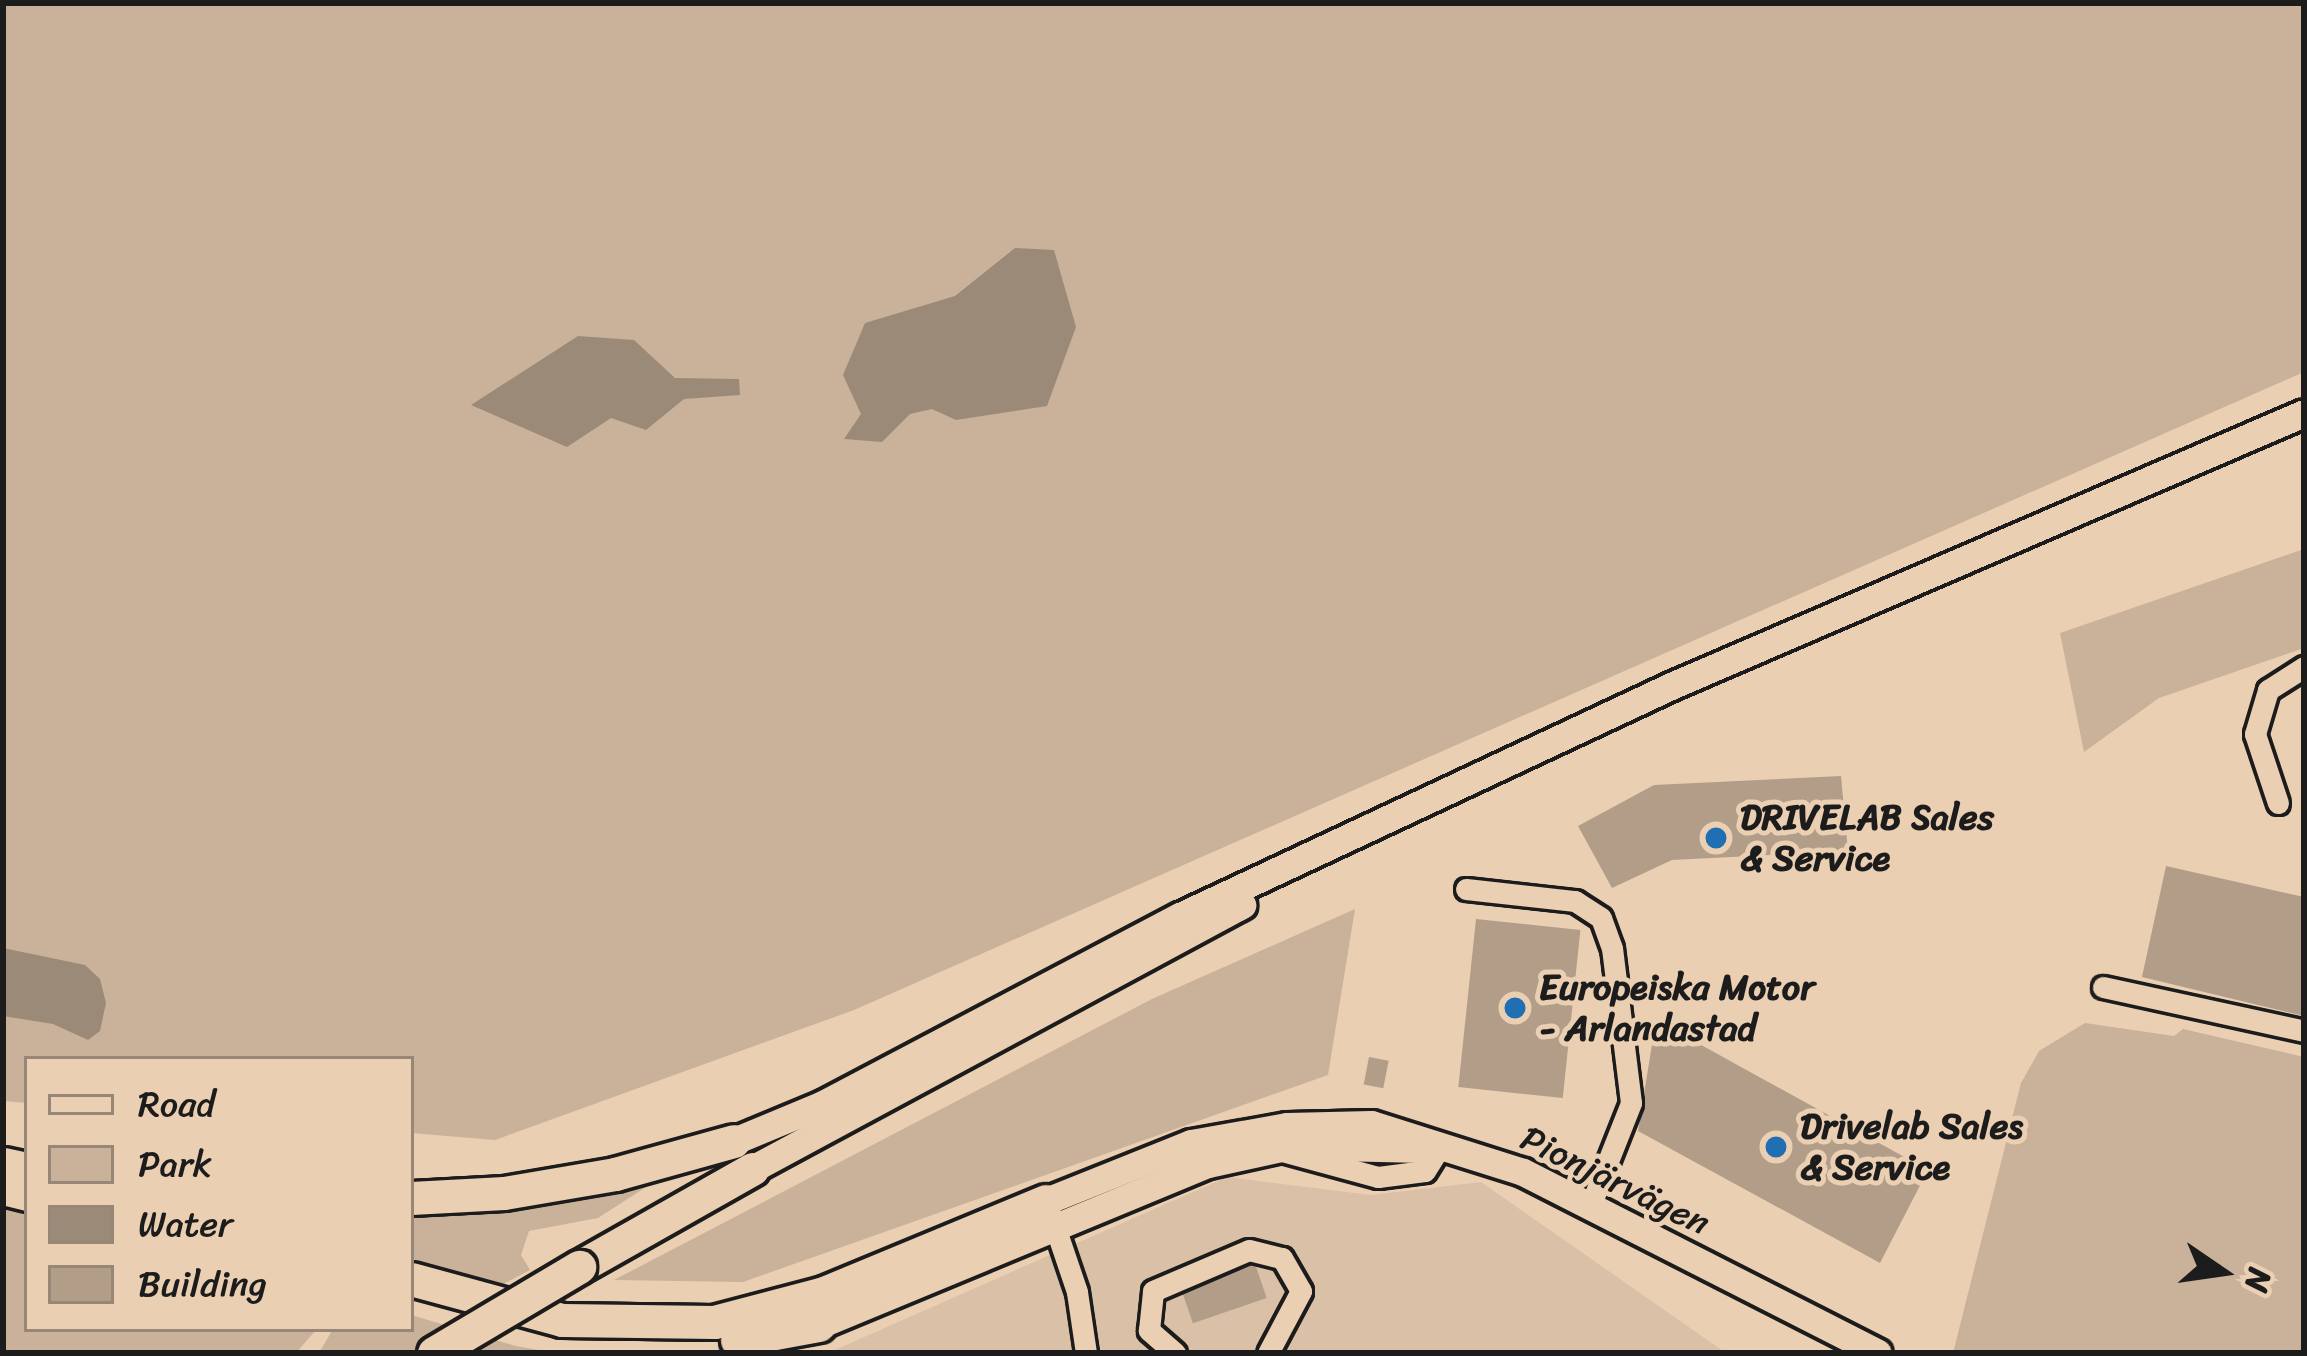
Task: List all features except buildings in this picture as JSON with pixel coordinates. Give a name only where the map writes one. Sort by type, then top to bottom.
[{"type":"highway","points":[[414,1198],[743,1155]]},
{"type":"highway","points":[[434,1353],[579,1268],[743,1155]]},
{"type":"highway","points":[[414,1280],[562,1320],[714,1322],[824,1293],[1050,1213]]},
{"type":"highway","points":[[414,1302],[601,1346],[713,1343],[819,1325]]},
{"type":"highway","points":[[764,1353],[819,1325]]},
{"type":"main road","points":[[743,1155],[823,1104],[1180,916],[1893,587],[2304,412]]},
{"type":"main road","name":"Pionjärvägen","points":[[819,1325],[1191,1144],[1287,1126],[1371,1124],[1591,1204],[1754,1293],[1878,1353]]},
{"type":"main road","name":"Pionjärvägen","points":[[1050,1213],[1275,1149],[1440,1147]]},
{"type":"main road","name":"Pionjärvägen","points":[[1754,1293],[1838,1353]]},
{"type":"street","points":[[2278,803],[2255,734],[2268,691],[2304,667]]},
{"type":"street","points":[[1466,889],[1576,901],[1601,918],[1612,948],[1631,1103],[1591,1204]]},
{"type":"street","points":[[2103,987],[2304,1031]]},
{"type":"street","points":[[1050,1213],[1077,1292],[1086,1353]]},
{"type":"street","points":[[1175,1353],[1149,1330],[1146,1307],[1153,1291],[1174,1276],[1249,1250],[1282,1258],[1300,1291],[1268,1353]]},
{"type":"shaded area","points":[[1227,1177],[1371,1195],[1481,1182],[1726,1353],[828,1353]]},
{"type":"green space","points":[[3,3],[2304,3],[2304,372],[854,1010],[495,1140],[414,1133],[414,1056],[24,1056],[24,1103],[3,1101]]},
{"type":"green space","points":[[2304,549],[2304,648],[2159,698],[2084,752],[2060,633]]},
{"type":"green space","points":[[1355,909],[1328,1075],[743,1282],[614,1280],[1152,999]]},
{"type":"green space","points":[[2085,1023],[2174,1036],[2183,1029],[2304,1057],[2304,1353],[1953,1353],[2021,1083],[2039,1051]]},
{"type":"green space","points":[[663,1176],[598,1218],[529,1231],[521,1255],[530,1270],[490,1291],[414,1268],[414,1210]]},
{"type":"green space","points":[[3,1208],[24,1212],[24,1332],[314,1332],[296,1353],[3,1353]]},
{"type":"green space","points":[[414,1316],[556,1353],[319,1353],[331,1332],[414,1332]]},
{"type":"water","points":[[1015,248],[1054,250],[1076,327],[1047,406],[956,420],[932,409],[910,414],[882,442],[844,439],[861,414],[843,375],[865,323],[955,296]]},
{"type":"water","points":[[578,336],[634,340],[675,378],[739,379],[740,395],[684,399],[646,430],[611,418],[567,447],[471,405]]},
{"type":"water","points":[[3,948],[85,965],[100,979],[106,1003],[100,1031],[88,1040],[53,1024],[3,1016]]},
{"type":"place","name":"DRIVELAB Sales & Service","points":[[1716,838]]},
{"type":"place","name":"Europeiska Motor - Arlandastad","points":[[1515,1008]]},
{"type":"place","name":"Drivelab Sales & Service","points":[[1776,1147]]}]
